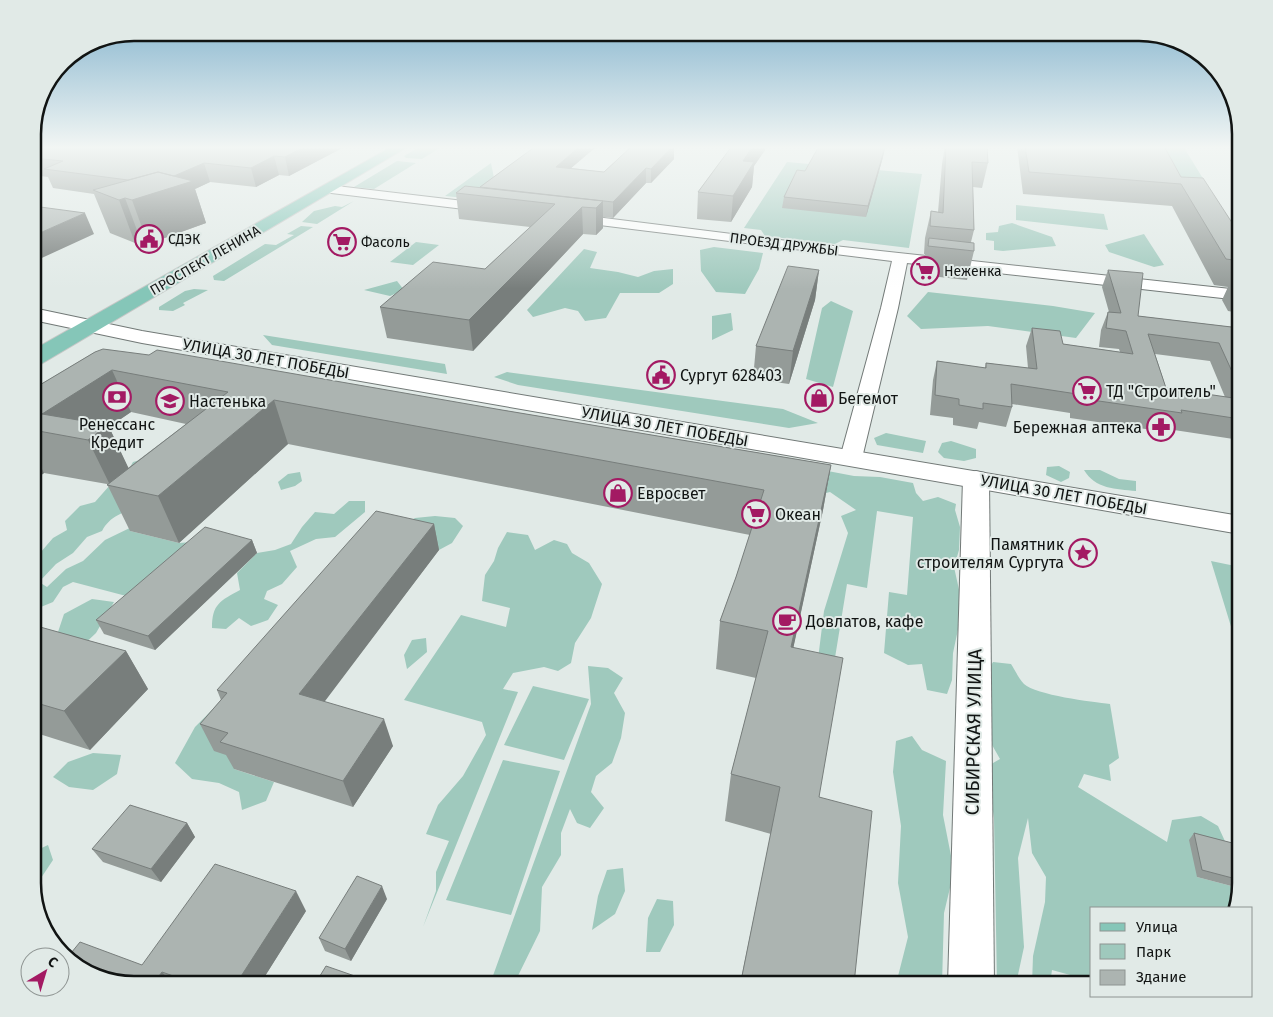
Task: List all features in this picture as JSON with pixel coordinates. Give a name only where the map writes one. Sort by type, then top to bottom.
[{"type":"main road","name":"ПРОСПЕКТ ЛЕНИНА","points":[[41,354],[320,193]]},
{"type":"main road","name":"УЛИЦА 30 ЛЕТ ПОБЕДЫ","points":[[41,316],[161,340],[1232,524]]},
{"type":"main road","name":"СИБИРСКАЯ УЛИЦА","points":[[971,976],[976,479]]},
{"type":"street","points":[[366,193],[506,210]]},
{"type":"street","name":"ПРОЕЗД ДРУЖБЫ","points":[[554,216],[1232,294]]},
{"type":"street","points":[[851,458],[859,420],[880,349],[900,257]]},
{"type":"green space","points":[[449,193],[512,193],[525,204],[445,196]]},
{"type":"green space","points":[[767,193],[919,193],[909,248],[843,240],[835,244],[765,236],[761,230],[744,228]]},
{"type":"green space","points":[[354,201],[317,224],[302,222],[314,211],[335,206],[342,207]]},
{"type":"green space","points":[[1016,205],[1104,214],[1108,230],[1016,220]]},
{"type":"green space","points":[[1012,223],[1052,237],[1056,246],[1003,251],[994,250],[994,241],[986,240],[986,233],[998,232],[999,226]]},
{"type":"green space","points":[[301,226],[313,227],[224,281],[214,280],[213,276],[265,244],[276,245],[294,235],[287,234]]},
{"type":"green space","points":[[1144,234],[1164,265],[1154,267],[1109,252],[1105,245]]},
{"type":"green space","points":[[416,242],[439,245],[413,265],[390,262]]},
{"type":"green space","points":[[714,247],[763,253],[759,269],[745,294],[716,292],[701,271],[700,250]]},
{"type":"green space","points":[[584,249],[597,252],[590,268],[638,277],[654,271],[673,269],[673,284],[659,293],[620,293],[606,318],[585,321],[578,311],[565,308],[533,317],[527,310]]},
{"type":"green space","points":[[397,281],[404,290],[390,296],[364,290]]},
{"type":"green space","points":[[194,289],[208,290],[183,303],[185,305],[173,311],[159,310],[159,307],[185,291]]},
{"type":"green space","points":[[928,292],[1053,306],[1095,313],[1076,338],[988,326],[921,329],[907,316]]},
{"type":"green space","points":[[831,301],[853,311],[833,387],[806,379],[822,308]]},
{"type":"green space","points":[[731,313],[733,330],[712,340],[712,316]]},
{"type":"green space","points":[[263,335],[445,364],[447,374],[272,345]]},
{"type":"green space","points":[[507,372],[783,409],[818,423],[789,428],[518,385],[494,377]]},
{"type":"green space","points":[[886,433],[926,441],[923,453],[877,445],[874,438]]},
{"type":"green space","points":[[951,441],[976,449],[976,458],[964,461],[944,458],[938,452],[942,443]]},
{"type":"green space","points":[[150,457],[138,508],[117,515],[102,531],[87,537],[73,553],[56,564],[41,580],[41,552],[53,538],[67,530],[65,521],[80,506],[95,502],[110,485],[129,469],[133,462]]},
{"type":"green space","points":[[1059,466],[1070,472],[1069,478],[1061,482],[1046,475],[1047,467]]},
{"type":"green space","points":[[812,468],[854,476],[880,477],[913,483],[916,493],[923,501],[938,497],[956,504],[955,510],[960,527],[959,550],[954,567],[960,594],[960,620],[953,653],[952,680],[947,694],[927,690],[922,664],[908,665],[884,653],[889,592],[907,595],[913,517],[877,511],[867,588],[847,584],[833,670],[818,659],[824,611],[848,533],[841,516],[856,510],[830,492],[814,496]]},
{"type":"green space","points":[[1084,470],[1100,470],[1119,479],[1136,481],[1136,491],[1107,487],[1094,481]]},
{"type":"green space","points":[[300,472],[302,481],[295,486],[281,490],[278,482],[288,474]]},
{"type":"green space","points":[[349,501],[365,501],[365,512],[335,537],[316,539],[290,551],[297,567],[282,584],[267,591],[264,599],[278,605],[268,620],[251,626],[239,618],[226,629],[212,628],[212,620],[218,604],[240,590],[237,573],[257,553],[275,550],[291,544],[315,512],[334,514]]},
{"type":"green space","points":[[435,516],[455,518],[463,526],[452,543],[439,550],[397,541],[398,528],[415,518]]},
{"type":"green space","points":[[138,524],[130,531],[179,543],[192,542],[130,597],[73,582],[63,587],[53,602],[41,607],[41,583],[47,587],[66,569],[83,561],[105,540]]},
{"type":"green space","points":[[507,532],[528,535],[535,550],[554,540],[567,544],[572,553],[589,563],[602,584],[591,618],[575,643],[571,663],[558,671],[544,667],[513,673],[503,689],[518,692],[423,927],[436,891],[436,872],[449,841],[426,834],[438,805],[463,776],[486,735],[482,722],[404,700],[461,615],[506,627],[510,608],[482,601],[485,575],[494,561],[498,548]]},
{"type":"green space","points":[[1211,561],[1232,565],[1232,630]]},
{"type":"green space","points":[[92,599],[114,602],[96,633],[78,650],[57,635],[64,614]]},
{"type":"green space","points":[[426,638],[427,652],[407,669],[404,655],[412,640]]},
{"type":"green space","points":[[993,662],[1011,664],[1024,684],[1030,688],[1065,697],[1110,704],[1119,758],[1109,765],[1111,781],[1084,774],[1078,787],[1167,842],[1172,820],[1201,816],[1218,826],[1229,850],[1197,877],[1232,886],[1229,907],[1090,907],[1090,976],[1074,976],[1052,970],[1051,976],[1032,976],[1033,956],[1045,902],[1046,877],[1032,853],[1028,818],[1018,858],[1024,947],[1018,976],[997,976],[994,818],[986,767],[1000,759],[983,729],[984,677]]},
{"type":"green space","points":[[588,666],[608,668],[623,678],[614,693],[625,713],[621,738],[612,763],[596,776],[591,792],[604,808],[590,828],[577,823],[570,809],[561,833],[561,855],[542,887],[540,931],[518,976],[493,976],[591,704]]},
{"type":"green space","points":[[533,686],[589,699],[564,760],[504,745]]},
{"type":"green space","points":[[220,702],[241,759],[234,769],[274,782],[266,801],[242,810],[239,792],[219,783],[192,779],[175,763],[195,727]]},
{"type":"green space","points":[[912,736],[922,750],[946,761],[943,815],[954,871],[944,913],[942,976],[898,976],[908,937],[898,883],[901,826],[893,772],[896,741]]},
{"type":"green space","points":[[93,753],[121,755],[117,774],[93,790],[69,787],[53,777],[68,762]]},
{"type":"green space","points":[[503,760],[560,771],[511,915],[446,900]]},
{"type":"green space","points":[[48,845],[53,860],[41,878],[41,848]]},
{"type":"green space","points":[[623,868],[625,891],[615,914],[592,930],[598,896],[607,870]]},
{"type":"green space","points":[[657,899],[673,901],[674,925],[660,952],[646,952],[648,918]]},
{"type":"building","points":[[102,193],[153,193],[132,200],[125,198],[119,200]]},
{"type":"building","points":[[460,193],[534,193],[603,201],[596,208],[582,207],[469,320],[380,307],[433,262],[485,269],[555,204]]},
{"type":"building","points":[[537,193],[621,193],[613,202]]},
{"type":"building","points":[[711,193],[735,193],[733,196]]},
{"type":"building","points":[[786,193],[872,193],[868,206],[784,197]]},
{"type":"building","points":[[944,193],[973,193],[974,230],[930,226],[931,211],[943,213]]},
{"type":"building","points":[[1187,193],[1213,193],[1232,223],[1232,260],[1226,259]]},
{"type":"building","points":[[41,207],[85,213],[41,232]]},
{"type":"building","points":[[929,238],[974,243],[974,251],[928,246]]},
{"type":"building","points":[[788,266],[819,270],[793,351],[756,346]]},
{"type":"building","points":[[1108,270],[1143,273],[1138,316],[1232,327],[1232,371],[1219,343],[1148,334],[1166,388],[1232,398],[1232,418],[1181,410],[1182,413],[1078,398],[1077,394],[1011,384],[1012,407],[983,403],[983,409],[959,405],[959,399],[935,395],[937,361],[986,368],[986,363],[1037,369],[1032,328],[1060,331],[1063,344],[1133,354],[1126,331],[1106,328],[1108,312],[1121,313]]},
{"type":"building","points":[[103,349],[149,355],[157,350],[831,465],[791,647],[843,658],[819,797],[872,811],[855,976],[742,976],[780,787],[731,774],[768,631],[720,621],[764,490],[274,400],[158,496],[107,485],[228,392],[112,370],[42,414],[108,425],[88,440],[41,431],[41,384]]},
{"type":"building","points":[[376,511],[434,524],[299,694],[384,719],[343,781],[220,742],[228,733],[200,724],[227,693],[217,690]]},
{"type":"building","points":[[205,527],[252,540],[148,636],[96,620]]},
{"type":"building","points":[[41,627],[126,651],[64,711],[41,704]]},
{"type":"building","points":[[130,805],[187,823],[151,869],[92,849]]},
{"type":"building","points":[[1194,833],[1232,843],[1232,878],[1202,870]]},
{"type":"building","points":[[215,864],[296,891],[241,976],[173,976],[162,972],[159,976],[129,976],[111,973],[93,966],[73,953],[80,942],[142,965]]},
{"type":"building","points":[[357,876],[382,886],[345,949],[319,938]]},
{"type":"building","points":[[326,966],[355,976],[320,976]]},
{"type":"place","name":"СДЭК","points":[[149,239]]},
{"type":"place","name":"Фасоль","points":[[342,242]]},
{"type":"place","name":"Неженка","points":[[925,271]]},
{"type":"place","name":"Сургут 628403","points":[[661,375]]},
{"type":"place","name":"ТД \"Строитель\"","points":[[1087,391]]},
{"type":"place","name":"Ренессанс Кредит","points":[[117,397]]},
{"type":"place","name":"Бегемот","points":[[819,398]]},
{"type":"place","name":"Настенька","points":[[170,401]]},
{"type":"place","name":"Бережная аптека","points":[[1161,427]]},
{"type":"place","name":"Евросвет","points":[[618,493]]},
{"type":"place","name":"Океан","points":[[756,514]]},
{"type":"place","name":"Памятник строителям Сургута","points":[[1083,553]]},
{"type":"place","name":"Довлатов, кафе","points":[[787,621]]}]
